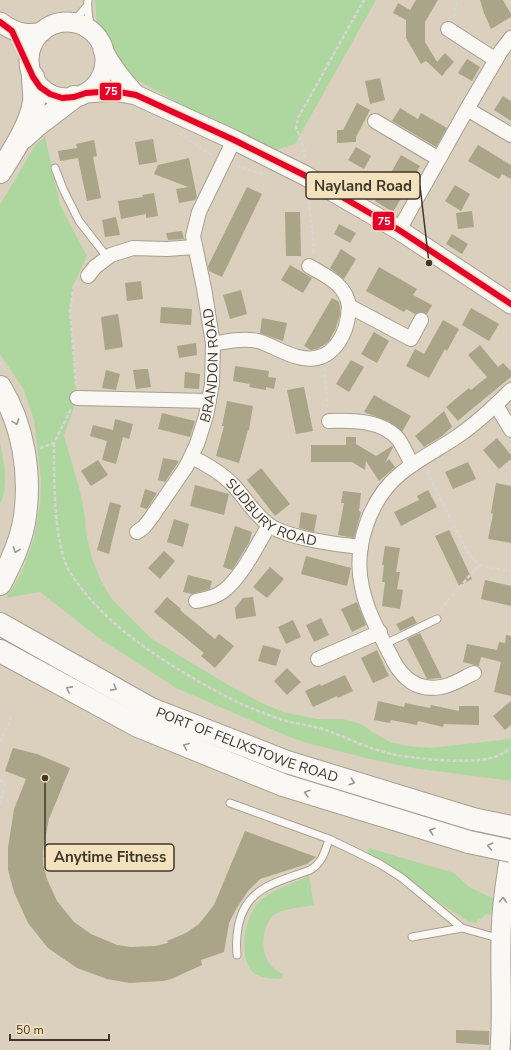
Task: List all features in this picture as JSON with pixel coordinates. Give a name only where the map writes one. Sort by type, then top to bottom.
[{"type":"highway","points":[[4,177],[32,109],[34,100],[31,72]]},
{"type":"highway","points":[[19,142],[36,126],[80,95]]},
{"type":"highway","points":[[0,387],[9,402],[18,428],[24,453],[27,493],[25,517],[18,544],[0,584]]},
{"type":"highway","name":"PORT OF FELIXSTOWE ROAD","points":[[0,624],[151,708],[287,762],[474,819],[511,827]]},
{"type":"highway","name":"PORT OF FELIXSTOWE ROAD","points":[[3,653],[138,726],[283,785],[469,842],[511,850]]},
{"type":"street","points":[[6,26],[30,35],[42,32],[55,24],[70,22],[82,25],[92,32],[101,43],[103,49],[105,59],[104,69],[100,79],[94,87],[80,95]]},
{"type":"street","points":[[6,26],[40,87],[50,94],[62,98],[114,91],[136,95],[234,140],[307,184],[399,230],[511,304]]},
{"type":"street","points":[[448,29],[496,60]]},
{"type":"street","points":[[31,72],[30,54],[34,42],[42,32]]},
{"type":"street","points":[[399,230],[467,109],[511,38]]},
{"type":"street","points":[[103,49],[117,74],[136,95]]},
{"type":"street","points":[[467,109],[511,134]]},
{"type":"street","points":[[375,120],[439,159]]},
{"type":"street","name":"BRANDON ROAD","points":[[136,532],[144,527],[177,482],[192,456],[202,431],[212,384],[213,344],[204,288],[193,236],[199,212],[234,140]]},
{"type":"street","points":[[88,276],[95,267],[111,255],[133,248],[167,249],[194,246]]},
{"type":"street","points":[[213,344],[250,340],[260,342],[298,357],[308,359],[322,356],[330,352],[337,346],[347,325],[349,306],[348,299],[345,291],[338,284],[309,266]]},
{"type":"street","points":[[349,306],[410,339],[421,320]]},
{"type":"street","points":[[474,673],[441,687],[431,688],[416,685],[405,678],[398,670],[382,638],[362,588],[360,574],[361,547],[367,523],[387,487],[399,475],[416,462],[459,435],[496,405],[511,390]]},
{"type":"street","points":[[77,398],[209,401]]},
{"type":"street","points":[[496,405],[511,430]]},
{"type":"street","points":[[329,421],[358,421],[382,428],[391,433],[398,440],[416,462]]},
{"type":"street","name":"SUDBURY ROAD","points":[[192,456],[222,475],[234,486],[262,519],[269,525],[283,532],[297,536],[361,547]]},
{"type":"street","points":[[196,601],[212,598],[223,592],[235,580],[269,525]]},
{"type":"street","points":[[318,659],[382,638]]},
{"type":"street","points":[[500,1050],[503,896],[511,850]]},
{"type":"lane","points":[[70,22],[77,18],[87,3]]},
{"type":"lane","points":[[87,3],[89,23],[92,32]]},
{"type":"lane","points":[[55,168],[66,196],[79,221],[107,258]]},
{"type":"lane","points":[[382,638],[437,619]]},
{"type":"lane","points":[[230,803],[329,839],[380,864],[402,878],[462,928],[501,939]]},
{"type":"lane","points":[[237,955],[237,928],[239,920],[247,905],[264,888],[310,870],[316,866],[323,858],[329,839]]},
{"type":"lane","points":[[412,937],[462,928]]},
{"type":"path","points":[[309,266],[314,248],[304,148],[296,128],[298,118],[364,0]]},
{"type":"path","points":[[448,29],[455,14],[457,0]]},
{"type":"path","points":[[178,133],[215,158],[274,177]]},
{"type":"path","points":[[0,195],[4,177]]},
{"type":"path","points":[[88,276],[84,284],[74,284],[70,310],[77,398],[54,443],[55,503],[63,558],[70,573],[100,610],[112,622],[150,652],[182,672],[244,706],[283,720],[315,726],[378,750],[396,755],[457,760],[478,760],[492,758],[511,748]]},
{"type":"path","points":[[322,356],[329,421]]},
{"type":"path","points":[[24,453],[54,443]]},
{"type":"path","points":[[416,462],[468,553],[479,565],[511,572]]},
{"type":"path","points":[[437,619],[444,605],[479,565]]},
{"type":"path","points":[[0,742],[11,717]]},
{"type":"path","points":[[0,780],[5,783],[0,805]]},
{"type":"green space","points":[[95,0],[376,0],[295,144],[287,148],[285,147],[268,153],[118,69],[107,40],[97,27]]},
{"type":"green space","points":[[45,136],[60,205],[87,256],[74,284],[70,310],[77,398],[64,436],[80,491],[85,517],[86,533],[92,558],[100,579],[111,598],[152,639],[230,686],[283,712],[317,719],[342,719],[351,721],[363,725],[390,742],[408,746],[431,748],[511,739],[511,781],[413,768],[307,743],[287,736],[176,688],[99,638],[40,592],[6,598],[22,572],[34,538],[40,504],[41,480],[34,420],[24,390],[0,354],[0,205],[36,144]]},
{"type":"green space","points":[[0,443],[5,482],[3,497],[0,503]]},
{"type":"green space","points":[[369,848],[454,873],[469,887],[494,899],[491,915],[486,914],[482,918],[478,919],[477,923],[469,922],[401,876],[367,856]]},
{"type":"green space","points":[[309,876],[314,905],[281,911],[275,914],[269,921],[264,934],[263,941],[265,955],[271,966],[283,974],[282,979],[258,976],[249,968],[244,950],[246,929],[253,910],[262,899],[268,895]]},
{"type":"building","points":[[416,0],[438,0],[425,22],[425,42],[437,62],[445,53],[454,62],[442,76],[426,61],[421,64],[406,38],[406,20],[393,13],[398,3],[410,10]]},
{"type":"building","points":[[480,0],[503,0],[511,14],[511,17],[491,29]]},
{"type":"building","points":[[467,59],[480,67],[472,81],[458,73]]},
{"type":"building","points":[[380,78],[385,100],[370,104],[365,81]]},
{"type":"building","points":[[503,96],[511,101],[511,121],[494,110]]},
{"type":"building","points":[[357,103],[370,110],[356,137],[356,142],[337,143],[337,130],[343,130]]},
{"type":"building","points":[[400,108],[418,119],[421,113],[447,128],[436,147],[392,121]]},
{"type":"building","points":[[153,139],[157,162],[139,165],[135,142]]},
{"type":"building","points":[[94,140],[97,156],[93,157],[101,198],[87,201],[78,158],[60,161],[58,151],[77,148],[76,144]]},
{"type":"building","points":[[478,145],[511,165],[511,179],[502,174],[499,179],[468,161]]},
{"type":"building","points":[[356,147],[371,156],[364,169],[348,160]]},
{"type":"building","points":[[401,155],[420,166],[393,212],[375,201]]},
{"type":"building","points":[[189,158],[197,197],[195,200],[179,203],[176,189],[188,187],[154,174],[158,165]]},
{"type":"building","points":[[455,185],[470,194],[461,211],[445,201]]},
{"type":"building","points":[[247,187],[262,194],[222,277],[209,271],[208,266]]},
{"type":"building","points":[[154,193],[158,216],[146,218],[146,214],[121,219],[118,201],[143,197],[142,195]]},
{"type":"building","points":[[472,211],[474,227],[458,229],[456,213]]},
{"type":"building","points":[[285,212],[300,212],[301,256],[286,256]]},
{"type":"building","points":[[116,217],[120,235],[105,237],[102,220]]},
{"type":"building","points":[[339,224],[356,233],[350,243],[334,234]]},
{"type":"building","points":[[182,231],[184,239],[168,240],[166,233]]},
{"type":"building","points":[[452,234],[468,244],[462,254],[446,244]]},
{"type":"building","points":[[341,249],[356,259],[344,279],[330,268]]},
{"type":"building","points":[[290,265],[312,278],[303,293],[281,280]]},
{"type":"building","points":[[379,267],[417,289],[413,295],[432,305],[427,314],[421,312],[415,314],[406,309],[404,312],[366,291]]},
{"type":"building","points":[[141,281],[143,299],[127,301],[125,283]]},
{"type":"building","points":[[241,290],[247,314],[230,319],[223,295]]},
{"type":"building","points":[[332,298],[339,302],[340,307],[340,315],[335,330],[329,341],[317,349],[311,350],[304,346]]},
{"type":"building","points":[[161,307],[192,309],[191,325],[160,323]]},
{"type":"building","points":[[471,308],[499,324],[489,341],[462,325]]},
{"type":"building","points":[[118,314],[123,347],[105,350],[101,317]]},
{"type":"building","points":[[262,318],[287,323],[283,341],[260,333]]},
{"type":"building","points":[[443,320],[459,329],[447,351],[445,349],[429,378],[406,366],[415,349],[424,354]]},
{"type":"building","points":[[374,332],[389,341],[377,363],[361,354]]},
{"type":"building","points":[[196,343],[197,355],[179,358],[177,346]]},
{"type":"building","points":[[480,345],[498,367],[503,363],[511,371],[511,377],[458,421],[446,407],[469,388],[471,390],[487,377],[468,355]]},
{"type":"building","points":[[351,360],[364,367],[349,392],[336,384]]},
{"type":"building","points":[[235,366],[269,371],[268,377],[276,378],[274,389],[266,387],[266,390],[249,387],[250,384],[233,381]]},
{"type":"building","points":[[148,369],[151,387],[136,389],[133,370]]},
{"type":"building","points":[[106,370],[120,374],[116,390],[102,388]]},
{"type":"building","points":[[185,372],[200,374],[199,389],[184,388]]},
{"type":"building","points":[[304,387],[313,431],[296,434],[287,390]]},
{"type":"building","points":[[374,395],[411,416],[402,432],[388,421],[364,412]]},
{"type":"building","points":[[227,401],[253,406],[249,430],[239,463],[216,456],[224,426],[222,426]]},
{"type":"building","points":[[444,411],[452,427],[442,436],[424,447],[415,436]]},
{"type":"building","points":[[162,413],[195,421],[190,437],[158,429]]},
{"type":"building","points":[[115,419],[133,424],[129,439],[123,437],[116,464],[102,460],[107,441],[90,436],[93,425],[113,430]]},
{"type":"building","points":[[346,437],[356,437],[356,444],[376,456],[392,446],[393,447],[385,463],[389,459],[395,467],[379,481],[366,461],[365,470],[352,462],[311,462],[311,445],[346,445]]},
{"type":"building","points":[[497,438],[511,455],[511,459],[499,469],[483,450]]},
{"type":"building","points":[[163,458],[179,461],[165,482],[158,480]]},
{"type":"building","points":[[98,460],[108,475],[91,486],[81,471]]},
{"type":"building","points":[[468,462],[476,479],[453,489],[445,472]]},
{"type":"building","points":[[261,468],[290,504],[275,516],[247,480]]},
{"type":"building","points":[[496,483],[511,486],[511,543],[488,539],[493,514],[491,513]]},
{"type":"building","points":[[195,485],[229,494],[224,515],[190,506]]},
{"type":"building","points":[[145,489],[157,493],[147,509],[140,507]]},
{"type":"building","points":[[428,490],[437,507],[401,526],[394,512],[419,500],[417,496]]},
{"type":"building","points":[[343,491],[361,493],[359,511],[361,512],[354,538],[338,535],[344,503],[341,503]]},
{"type":"building","points":[[110,502],[121,505],[109,554],[97,550]]},
{"type":"building","points":[[301,512],[317,515],[314,532],[299,528]]},
{"type":"building","points":[[174,519],[189,524],[183,547],[167,542]]},
{"type":"building","points":[[235,526],[252,532],[249,543],[232,570],[223,567]]},
{"type":"building","points":[[449,530],[472,579],[459,586],[435,536]]},
{"type":"building","points":[[385,546],[400,548],[396,572],[400,572],[397,589],[403,590],[400,609],[382,606],[385,582],[382,582],[384,565],[382,565]]},
{"type":"building","points":[[164,551],[175,561],[160,579],[148,568]]},
{"type":"building","points":[[306,556],[351,568],[347,586],[301,574]]},
{"type":"building","points":[[270,567],[284,579],[267,598],[253,587]]},
{"type":"building","points":[[188,575],[212,581],[210,589],[192,594],[183,592]]},
{"type":"building","points":[[485,580],[511,586],[511,606],[481,599]]},
{"type":"building","points":[[167,597],[181,609],[180,610],[215,639],[219,634],[234,646],[215,668],[201,656],[204,653],[154,612]]},
{"type":"building","points":[[253,597],[256,616],[236,619],[235,608],[243,598]]},
{"type":"building","points":[[357,602],[366,625],[352,632],[341,609]]},
{"type":"building","points":[[413,616],[417,623],[400,631],[396,624]]},
{"type":"building","points":[[321,618],[329,635],[314,642],[306,625]]},
{"type":"building","points":[[293,620],[301,637],[286,644],[278,627]]},
{"type":"building","points":[[420,633],[442,678],[427,679],[407,639]]},
{"type":"building","points":[[506,635],[511,636],[511,696],[494,692],[501,662],[481,657],[479,666],[463,662],[467,644],[497,650],[499,642],[505,643]]},
{"type":"building","points":[[263,645],[281,650],[276,666],[258,661]]},
{"type":"building","points":[[377,650],[389,676],[373,683],[361,658]]},
{"type":"building","points":[[287,668],[301,682],[287,695],[274,681]]},
{"type":"building","points":[[345,675],[353,691],[338,698],[337,696],[313,707],[305,691],[320,684],[321,686]]},
{"type":"building","points":[[378,701],[404,707],[405,703],[430,708],[431,705],[459,711],[459,706],[479,706],[479,725],[444,724],[443,727],[418,721],[417,725],[391,720],[390,723],[374,720]]},
{"type":"building","points":[[511,701],[511,725],[505,730],[493,716]]},
{"type":"building","points":[[13,748],[37,754],[70,768],[49,819],[43,850],[43,864],[47,879],[57,901],[74,922],[91,934],[117,945],[131,947],[155,946],[168,943],[167,941],[186,933],[199,924],[214,905],[245,831],[316,857],[307,864],[260,879],[248,891],[229,923],[224,952],[201,960],[202,965],[163,981],[130,983],[107,979],[77,968],[48,948],[28,923],[14,892],[8,870],[8,848],[14,809],[26,779],[5,771]]},
{"type":"building","points":[[456,1030],[489,1031],[489,1045],[456,1043]]},
{"type":"transit line","name":"75","points":[[0,22],[12,31],[33,77],[40,87],[50,94],[62,98],[74,97],[86,93],[114,91],[136,95],[234,140],[306,176],[399,230],[511,304]]},
{"type":"place","name":"Nayland Road","points":[[429,263]]},
{"type":"place","name":"Anytime Fitness","points":[[45,778]]}]
